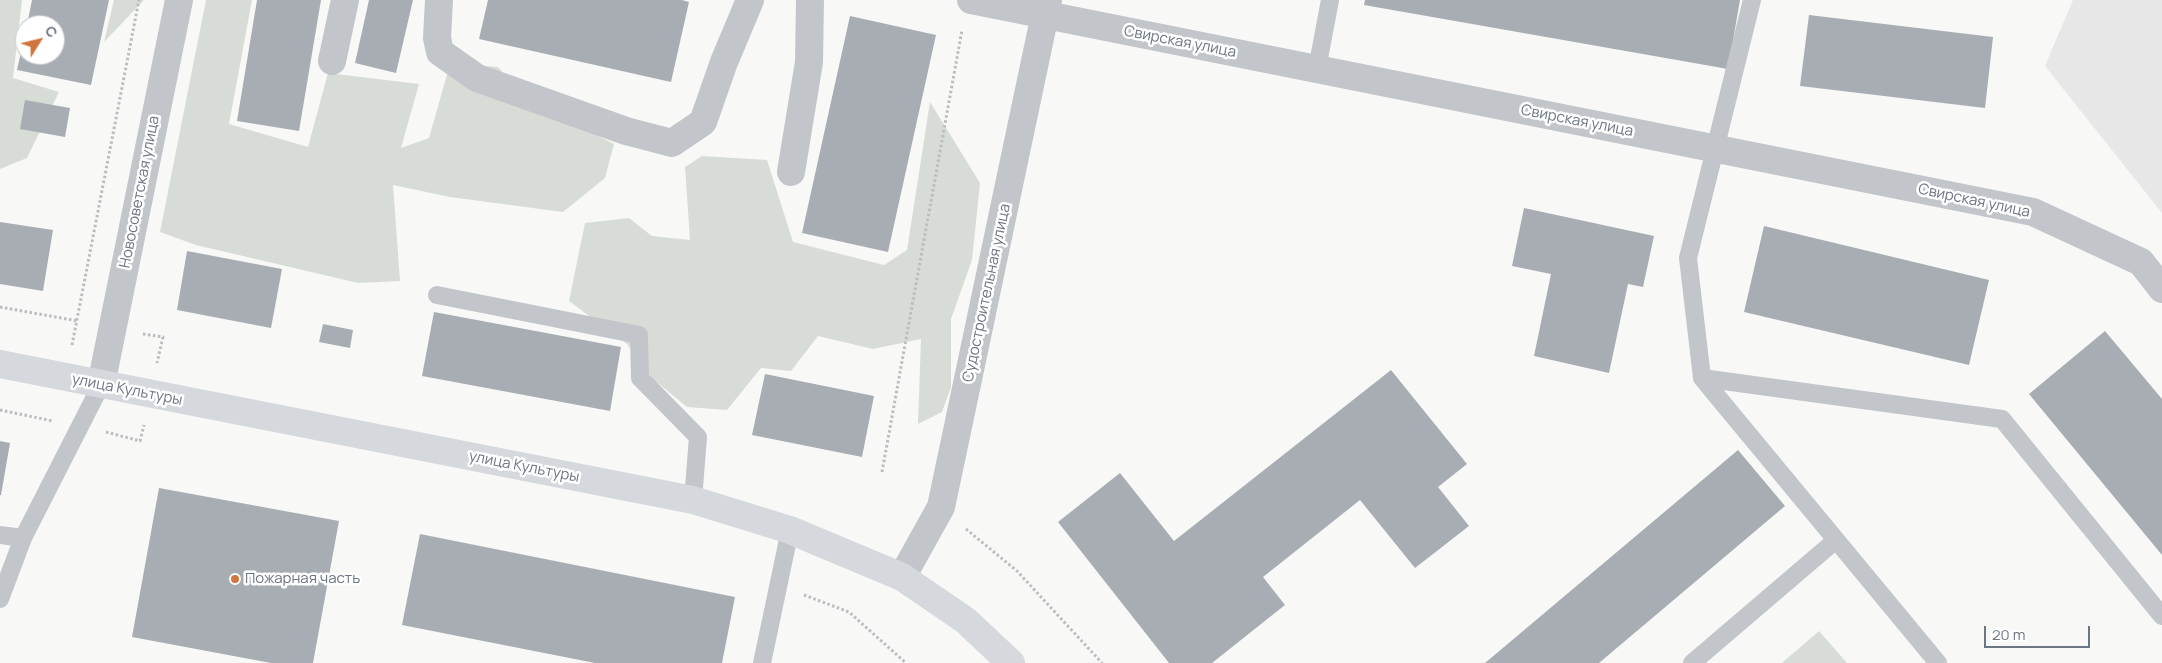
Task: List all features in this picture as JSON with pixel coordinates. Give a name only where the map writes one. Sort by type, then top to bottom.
[{"type":"main road","name":"улица Культуры","points":[[0,364],[693,500],[790,530],[902,577],[965,620],[1011,663]]},
{"type":"street","name":"Новосоветская улица","points":[[100,385],[179,0]]},
{"type":"street","points":[[332,61],[344,0]]},
{"type":"street","points":[[439,0],[437,38],[440,52],[477,78],[626,131],[672,143],[703,122],[724,62],[750,0]]},
{"type":"street","points":[[791,172],[809,62],[810,0]]},
{"type":"street","name":"Свирская улица","points":[[971,0],[1047,7],[1317,69],[2033,212],[2141,262],[2162,289]]},
{"type":"street","name":"Судостроительная улица","points":[[902,577],[941,507],[1047,7]]},
{"type":"lane","points":[[1317,69],[1330,0]]},
{"type":"lane","points":[[1752,0],[1688,258],[1702,378],[1938,663]]},
{"type":"lane","points":[[437,295],[639,335],[640,378],[698,438],[693,500]]},
{"type":"lane","points":[[1702,378],[2002,419],[2162,616]]},
{"type":"lane","points":[[0,599],[23,538],[100,385]]},
{"type":"lane","points":[[762,663],[790,530]]},
{"type":"lane","points":[[0,535],[23,538]]},
{"type":"lane","points":[[1692,663],[1836,540]]},
{"type":"path","points":[[77,321],[139,0]]},
{"type":"path","points":[[882,472],[962,30]]},
{"type":"path","points":[[0,410],[80,426]]},
{"type":"path","points":[[941,507],[1017,571],[1102,663]]},
{"type":"path","points":[[779,586],[849,612],[906,663]]},
{"type":"shaded area","points":[[0,0],[22,0],[20,15],[15,15],[13,78],[59,92],[27,158],[0,169]]},
{"type":"shaded area","points":[[114,0],[144,0],[104,42]]},
{"type":"shaded area","points":[[206,0],[252,0],[229,124],[308,147],[328,73],[419,84],[401,148],[429,138],[450,64],[498,67],[525,99],[614,144],[605,178],[563,212],[450,197],[393,185],[400,281],[358,283],[196,245],[160,232]]},
{"type":"shaded area","points":[[2073,0],[2162,0],[2162,213],[2045,66]]},
{"type":"shaded area","points":[[930,102],[980,183],[972,260],[951,319],[951,387],[942,412],[918,424],[921,339],[873,349],[818,336],[791,371],[761,368],[727,410],[687,407],[653,379],[627,344],[569,301],[585,223],[629,218],[652,236],[690,240],[685,167],[702,156],[767,160],[793,242],[884,265],[907,250]]},
{"type":"shaded area","points":[[1819,631],[1847,663],[1782,663]]},
{"type":"building","points":[[32,0],[109,0],[91,85],[17,70],[18,65],[65,65],[65,15],[29,15]]},
{"type":"building","points":[[257,0],[321,0],[299,131],[237,121]]},
{"type":"building","points":[[369,0],[413,0],[396,73],[355,63]]},
{"type":"building","points":[[488,0],[682,0],[689,2],[671,82],[479,39]]},
{"type":"building","points":[[1365,0],[1740,0],[1728,69],[1364,5]]},
{"type":"building","points":[[1809,15],[1993,37],[1985,108],[1800,86]]},
{"type":"building","points":[[850,16],[936,35],[888,252],[802,233]]},
{"type":"building","points":[[25,100],[70,108],[65,137],[20,129]]},
{"type":"building","points":[[1524,208],[1654,236],[1643,287],[1628,284],[1609,373],[1534,356],[1551,274],[1512,266]]},
{"type":"building","points":[[0,222],[53,230],[43,291],[0,284]]},
{"type":"building","points":[[1764,226],[1989,280],[1969,365],[1744,312]]},
{"type":"building","points":[[187,251],[282,269],[271,328],[177,310]]},
{"type":"building","points":[[434,312],[621,347],[610,411],[422,376]]},
{"type":"building","points":[[323,324],[353,330],[350,348],[319,342]]},
{"type":"building","points":[[2105,331],[2162,399],[2162,555],[2029,394]]},
{"type":"building","points":[[1391,370],[1467,464],[1438,487],[1469,526],[1415,568],[1360,500],[1263,577],[1285,605],[1212,663],[1169,663],[1058,522],[1120,473],[1174,541]]},
{"type":"building","points":[[765,374],[874,396],[862,457],[752,435]]},
{"type":"building","points":[[0,441],[10,443],[1,495],[0,495]]},
{"type":"building","points":[[1738,450],[1785,506],[1599,663],[1485,663]]},
{"type":"building","name":"Пожарная часть","points":[[159,488],[339,521],[313,663],[271,663],[132,637]]},
{"type":"building","points":[[420,534],[735,597],[722,663],[595,663],[402,625]]},
{"type":"place","name":"Пожарная часть","points":[[235,579]]}]
